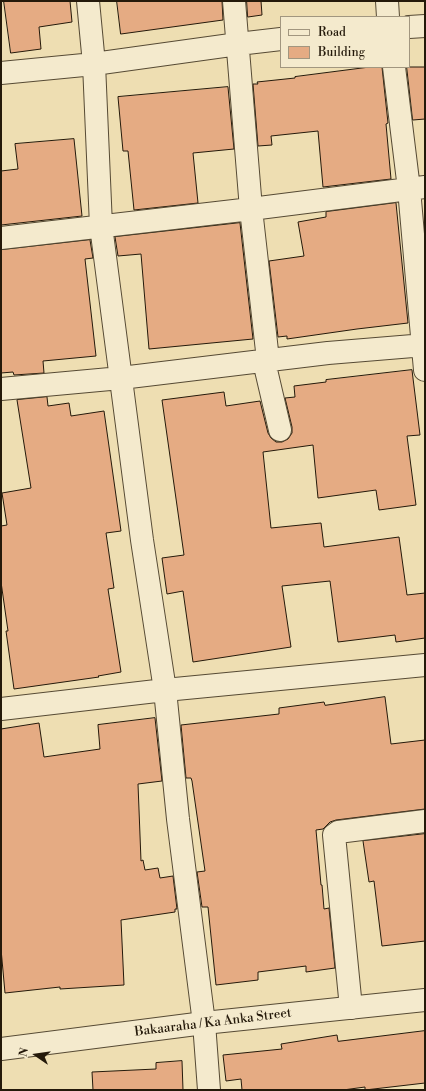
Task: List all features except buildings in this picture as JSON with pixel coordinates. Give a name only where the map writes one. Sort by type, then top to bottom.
[{"type":"street","points":[[88,1],[94,64],[101,226],[141,532],[165,690],[178,819],[204,1024],[209,1090]]},
{"type":"street","points":[[234,1],[251,209],[268,360],[266,370],[280,430]]},
{"type":"street","points":[[387,1],[388,16]]},
{"type":"street","points":[[410,27],[425,26]]},
{"type":"street","points":[[1,73],[94,64],[280,39]]},
{"type":"street","points":[[394,68],[417,188],[425,370]]},
{"type":"street","points":[[1,238],[417,188]]},
{"type":"street","points":[[1,389],[121,378],[328,353],[424,345]]},
{"type":"street","points":[[1,709],[165,690],[425,665]]},
{"type":"street","points":[[351,1008],[334,835],[338,832],[425,821]]},
{"type":"street","name":"Bakaaraha / Ka Anka Street","points":[[1,1049],[204,1024],[425,1000]]}]
